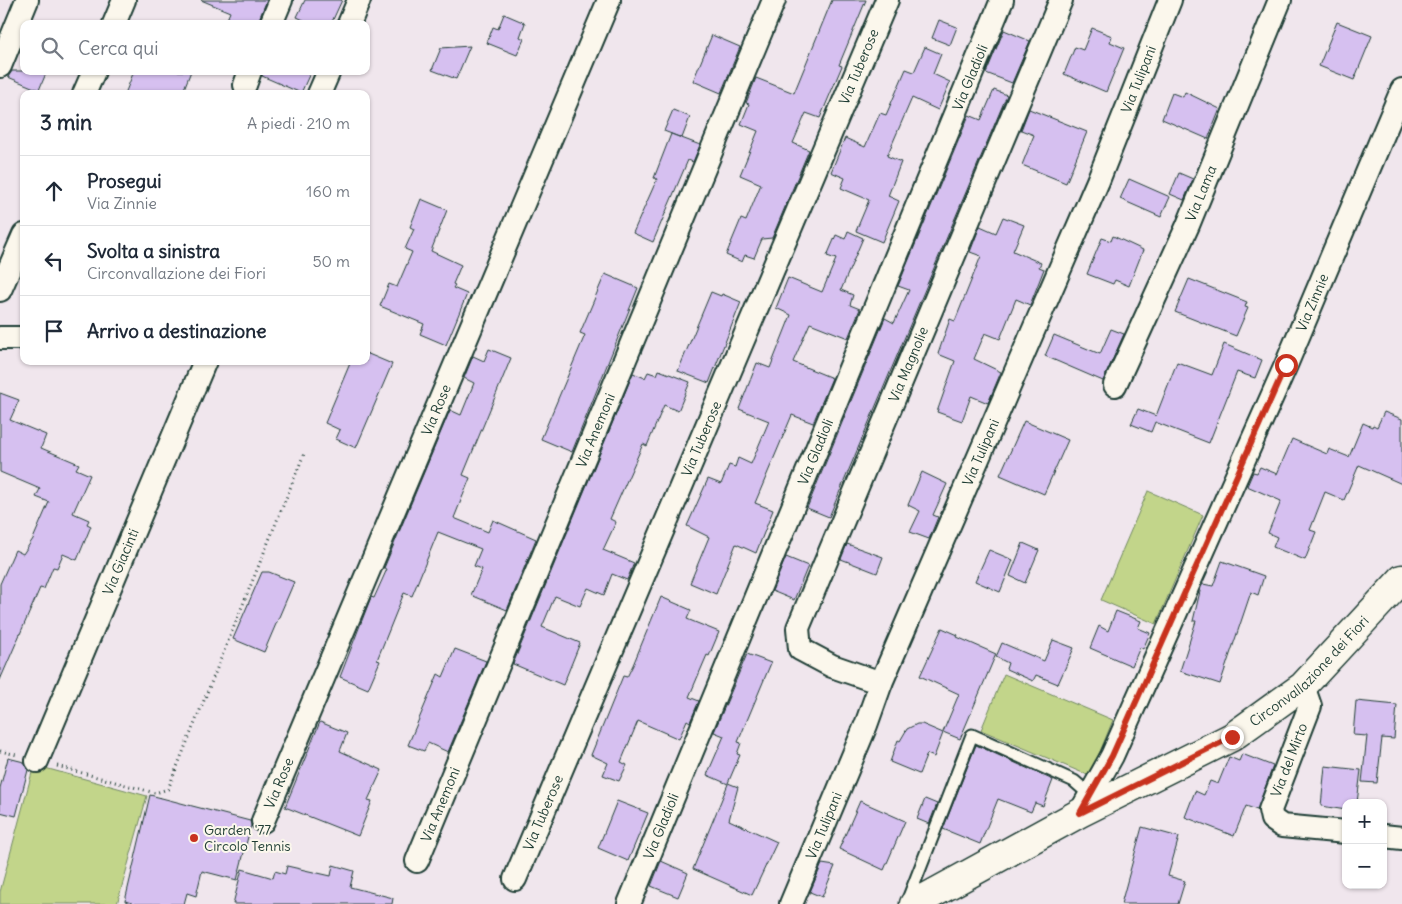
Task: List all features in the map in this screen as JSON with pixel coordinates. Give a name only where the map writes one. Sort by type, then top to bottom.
[{"type":"street","points":[[0,66],[27,0]]},
{"type":"street","points":[[116,20],[124,0]]},
{"type":"street","points":[[273,20],[281,0]]},
{"type":"street","points":[[351,20],[359,0]]},
{"type":"street","name":"Via Rose","points":[[263,821],[609,0]]},
{"type":"street","name":"Via Anemoni","points":[[417,861],[774,0]]},
{"type":"street","name":"Via Tuberose","points":[[515,879],[887,0]]},
{"type":"street","name":"Via Gladioli","points":[[629,904],[1002,0]]},
{"type":"street","name":"Via Magnolie","points":[[881,683],[832,666],[800,650],[798,628],[1061,0]]},
{"type":"street","name":"Via Tulipani","points":[[791,904],[866,725],[881,683],[1098,181],[1170,0]]},
{"type":"street","name":"Via Lama","points":[[1115,385],[1188,225],[1280,0]]},
{"type":"street","points":[[86,90],[92,75]]},
{"type":"street","points":[[321,90],[327,75]]},
{"type":"street","name":"Via Zinnie","points":[[1085,804],[1116,747],[1278,383],[1402,90]]},
{"type":"street","points":[[0,290],[20,244]]},
{"type":"street","points":[[0,338],[20,338]]},
{"type":"street","name":"Via Giacinti","points":[[37,761],[203,365]]},
{"type":"street","name":"Circonvallazione dei Fiori","points":[[914,904],[1085,804],[1232,737],[1303,686],[1397,590]]},
{"type":"street","name":"Via del Mirto","points":[[1303,686],[1310,706],[1270,810],[1272,819],[1282,826],[1342,832]]},
{"type":"street","points":[[1387,836],[1402,838]]},
{"type":"lane","points":[[907,904],[972,735],[1074,781],[1085,804]]},
{"type":"path","points":[[0,751],[154,794],[168,789],[304,454]]},
{"type":"green space","points":[[1148,491],[1203,515],[1156,624],[1101,600]]},
{"type":"green space","points":[[1004,674],[1113,720],[1090,776],[981,730]]},
{"type":"green space","points":[[34,765],[147,796],[117,904],[0,904],[0,892]]},
{"type":"building","points":[[201,0],[267,0],[259,20],[227,20],[230,12]]},
{"type":"building","points":[[305,0],[342,0],[333,20],[303,20],[297,17]]},
{"type":"building","points":[[832,0],[866,0],[839,65],[842,66],[820,118],[806,113],[793,143],[809,150],[772,238],[762,239],[754,258],[745,255],[742,262],[726,255],[741,219],[746,221],[761,184],[740,175],[758,131],[741,124],[749,104],[746,103],[756,78],[794,93]]},
{"type":"building","points":[[504,14],[525,23],[520,37],[524,39],[517,55],[487,43],[493,27],[498,29]]},
{"type":"building","points":[[939,20],[957,27],[950,45],[932,38]]},
{"type":"building","points":[[1337,22],[1372,36],[1354,80],[1319,66]]},
{"type":"building","points":[[1092,28],[1112,36],[1110,42],[1124,48],[1106,92],[1064,74],[1075,47],[1083,50]]},
{"type":"building","points":[[1004,30],[1030,41],[1012,83],[986,73]]},
{"type":"building","points":[[712,35],[740,47],[721,93],[693,81]]},
{"type":"building","points":[[470,46],[456,79],[432,70],[441,48]]},
{"type":"building","points":[[925,47],[941,54],[933,74],[950,82],[938,110],[912,98],[887,156],[901,162],[888,196],[899,201],[882,242],[856,231],[869,200],[841,188],[845,178],[831,172],[845,138],[865,147],[880,113],[886,115],[906,69],[914,72]]},
{"type":"building","points":[[12,71],[20,71],[20,75],[45,75],[39,90],[8,77]]},
{"type":"building","points":[[132,75],[189,75],[184,90],[127,90]]},
{"type":"building","points":[[309,75],[302,90],[294,90],[262,76]]},
{"type":"building","points":[[994,90],[1007,95],[829,517],[807,508],[885,318],[894,323],[909,290],[898,286],[969,115],[981,120]]},
{"type":"building","points":[[1185,92],[1220,109],[1208,139],[1162,119],[1172,93],[1183,97]]},
{"type":"building","points":[[1029,109],[1087,132],[1066,183],[1022,165],[1034,135],[1021,130]]},
{"type":"building","points":[[673,110],[690,117],[682,138],[664,131]]},
{"type":"building","points":[[671,134],[700,145],[693,162],[688,160],[653,242],[633,233],[657,179],[654,178]]},
{"type":"building","points":[[1179,173],[1193,179],[1184,200],[1170,194]]},
{"type":"building","points":[[1129,179],[1170,197],[1161,217],[1120,199]]},
{"type":"building","points":[[421,199],[447,210],[431,251],[461,265],[453,288],[467,294],[446,345],[420,334],[424,324],[380,306],[389,284],[397,287],[412,252],[405,249],[414,229],[410,227]]},
{"type":"building","points":[[1003,217],[1024,225],[1013,251],[1041,263],[1039,267],[1044,269],[1030,305],[1016,299],[1000,339],[985,333],[974,359],[1001,372],[988,403],[971,396],[962,421],[937,412],[955,361],[938,354],[950,319],[955,321],[981,256],[970,252],[980,226],[996,233]]},
{"type":"building","points":[[848,231],[863,238],[841,290],[853,295],[850,305],[860,309],[848,338],[810,323],[793,362],[832,378],[813,423],[792,415],[755,503],[773,510],[756,553],[736,544],[716,594],[690,583],[709,537],[687,526],[708,479],[721,484],[729,465],[735,467],[738,458],[751,464],[769,421],[739,409],[757,363],[770,368],[791,315],[776,308],[788,278],[822,292],[836,259],[827,256],[836,235],[845,239]]},
{"type":"building","points":[[1113,236],[1143,250],[1129,286],[1115,280],[1113,284],[1087,274],[1102,238],[1111,241]]},
{"type":"building","points":[[605,274],[638,288],[572,452],[541,439],[585,335],[580,333]]},
{"type":"building","points":[[1189,279],[1247,302],[1245,307],[1248,308],[1236,336],[1175,312]]},
{"type":"building","points":[[711,292],[721,296],[722,294],[741,302],[709,383],[678,371]]},
{"type":"building","points":[[1111,329],[1124,334],[1103,381],[1045,356],[1054,335],[1100,354]]},
{"type":"building","points":[[1224,344],[1262,360],[1255,378],[1237,372],[1209,443],[1155,422],[1151,432],[1131,424],[1138,409],[1156,416],[1177,362],[1212,375]]},
{"type":"building","points":[[489,349],[511,358],[463,475],[470,478],[454,518],[488,532],[493,520],[536,539],[507,610],[471,595],[482,569],[474,566],[481,549],[438,532],[412,596],[404,593],[377,660],[380,661],[368,689],[340,677],[371,597],[374,598],[387,569],[384,568],[450,410],[461,415],[474,383],[464,378],[473,356],[484,361]]},
{"type":"building","points":[[370,355],[392,364],[356,448],[336,439],[340,430],[325,423],[349,365],[370,365]]},
{"type":"building","points":[[659,370],[690,382],[678,411],[664,405],[647,446],[643,444],[610,519],[616,522],[603,550],[634,563],[627,580],[612,574],[604,595],[588,588],[580,606],[555,596],[542,627],[580,643],[563,685],[513,664],[633,373],[645,378],[648,372],[657,375]]},
{"type":"building","points":[[0,393],[19,400],[10,420],[46,435],[41,448],[79,464],[76,469],[90,475],[73,513],[89,520],[87,524],[91,526],[77,560],[63,554],[57,568],[53,567],[44,589],[40,588],[0,680],[0,584],[15,550],[23,554],[33,539],[49,502],[36,497],[40,489],[0,472]]},
{"type":"building","points":[[1384,412],[1402,419],[1402,484],[1359,465],[1344,500],[1325,492],[1310,530],[1316,532],[1305,560],[1273,547],[1277,537],[1268,533],[1281,501],[1247,486],[1253,472],[1257,473],[1260,467],[1277,474],[1292,439],[1327,454],[1329,449],[1349,457],[1363,423],[1377,427]]},
{"type":"building","points":[[1024,421],[1068,440],[1044,494],[1000,475]]},
{"type":"building","points":[[922,472],[947,484],[933,515],[938,517],[929,539],[910,532],[920,511],[908,505]]},
{"type":"building","points":[[1023,543],[1039,550],[1025,583],[1010,576]]},
{"type":"building","points":[[847,544],[883,557],[877,573],[841,559]]},
{"type":"building","points":[[989,550],[1013,560],[1000,592],[975,581]]},
{"type":"building","points":[[786,557],[808,566],[794,600],[772,591]]},
{"type":"building","points":[[1222,561],[1264,576],[1258,595],[1251,592],[1220,684],[1180,671],[1196,621],[1193,621],[1201,587],[1203,584],[1213,586]]},
{"type":"building","points":[[262,572],[269,572],[294,582],[264,652],[233,639]]},
{"type":"building","points":[[661,597],[691,610],[687,619],[719,632],[689,697],[699,701],[690,722],[687,720],[679,739],[638,721],[621,762],[627,765],[619,781],[603,775],[608,763],[591,755],[623,676],[627,677],[633,665]]},
{"type":"building","points":[[1116,611],[1141,621],[1138,628],[1150,633],[1143,649],[1140,647],[1132,666],[1090,648],[1099,626],[1108,631]]},
{"type":"building","points":[[942,628],[958,635],[957,637],[996,654],[960,739],[943,732],[959,694],[920,676]]},
{"type":"building","points":[[1053,640],[1074,648],[1058,684],[1036,675],[1033,681],[1006,669],[1008,663],[996,657],[1002,643],[1044,661]]},
{"type":"building","points":[[455,649],[486,661],[448,752],[428,743],[424,751],[408,745],[438,674],[443,677]]},
{"type":"building","points":[[747,654],[771,663],[738,742],[741,743],[737,754],[740,755],[728,783],[738,787],[729,820],[777,842],[752,895],[693,869],[728,784],[707,775],[724,736],[714,732]]},
{"type":"building","points":[[1356,701],[1397,705],[1394,739],[1382,738],[1377,783],[1362,782],[1367,736],[1353,735]]},
{"type":"building","points":[[320,722],[347,733],[340,751],[382,770],[368,800],[372,801],[358,836],[285,807]]},
{"type":"building","points":[[917,724],[922,724],[943,733],[934,757],[927,754],[919,774],[890,762],[898,740],[900,741],[907,729]]},
{"type":"building","points":[[976,745],[1053,780],[1043,806],[1035,803],[1031,812],[998,799],[980,844],[943,829]]},
{"type":"building","points":[[1242,754],[1273,766],[1257,810],[1246,806],[1234,836],[1185,817],[1195,791],[1204,795],[1210,781],[1218,784],[1229,757],[1239,761]]},
{"type":"building","points":[[8,758],[24,762],[28,770],[16,816],[0,812],[0,788]]},
{"type":"building","points":[[1325,766],[1361,770],[1357,799],[1342,799],[1342,809],[1321,806]]},
{"type":"building","name":"Garden '77 Circolo Tennis","points":[[150,795],[250,821],[251,825],[237,880],[202,871],[196,896],[187,893],[184,904],[135,904],[125,901]]},
{"type":"building","points":[[925,799],[937,804],[929,824],[917,819]]},
{"type":"building","points":[[617,801],[648,813],[628,861],[598,848]]},
{"type":"building","points":[[860,801],[905,821],[884,870],[839,849]]},
{"type":"building","points":[[1142,827],[1179,837],[1168,876],[1185,881],[1178,904],[1121,904]]},
{"type":"building","points":[[661,861],[688,873],[678,897],[651,886]]},
{"type":"building","points":[[822,864],[835,866],[822,897],[810,892]]},
{"type":"building","points":[[333,865],[354,871],[350,887],[393,898],[392,904],[233,904],[242,869],[273,878],[275,871],[285,874],[287,866],[331,876]]},
{"type":"place","name":"Garden '77 Circolo Tennis","points":[[194,838]]},
{"type":"route","points":[[1232,737],[1080,813],[1112,756],[1286,365]]}]
